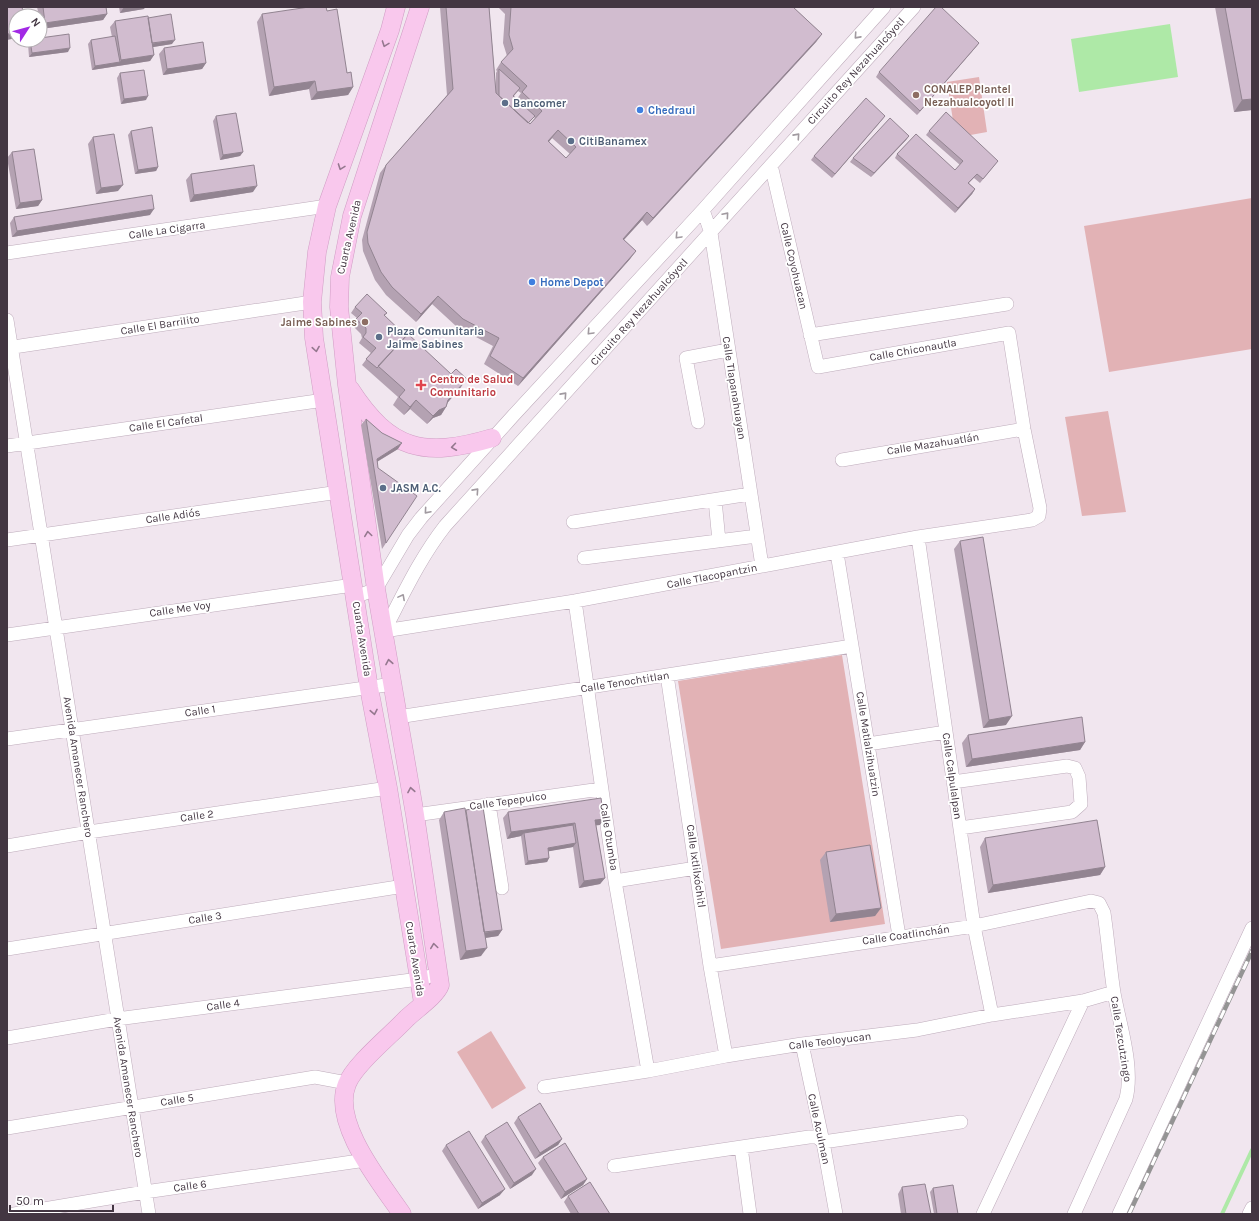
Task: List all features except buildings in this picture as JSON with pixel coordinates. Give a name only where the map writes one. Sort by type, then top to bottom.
[{"type":"main road","points":[[396,7],[420,11]]},
{"type":"main road","name":"Cuarta Avenida","points":[[396,7],[390,30],[327,206],[317,252],[312,302],[314,338],[369,688],[388,788],[422,1003],[438,991],[440,985],[416,815],[376,589],[347,385],[339,307],[342,263],[352,216],[420,11]]},
{"type":"main road","points":[[374,75],[396,84]]},
{"type":"main road","points":[[347,385],[371,418],[384,429],[411,445],[440,449],[469,445],[492,438]]},
{"type":"main road","points":[[402,1214],[366,1160],[348,1125],[344,1111],[343,1098],[347,1083],[356,1069],[422,1003]]},
{"type":"street","name":"Circuito Rey Nezahualcóyotl","points":[[376,589],[408,535],[421,518],[492,438],[703,210],[884,7]]},
{"type":"street","name":"Circuito Rey Nezahualcóyotl","points":[[384,631],[418,564],[445,526],[914,7]]},
{"type":"street","name":"Calle Coyohuacan","points":[[771,165],[818,368]]},
{"type":"street","name":"Calle La Cigarra","points":[[7,253],[327,206]]},
{"type":"street","name":"Calle Tlapanahuayan","points":[[703,210],[711,233],[762,566]]},
{"type":"street","points":[[648,269],[665,284]]},
{"type":"street","name":"Calle El Barrilito","points":[[9,348],[312,302]]},
{"type":"street","points":[[810,334],[1007,304]]},
{"type":"street","name":"Avenida Amanecer Ranchero","points":[[7,320],[9,348],[56,627],[149,1214]]},
{"type":"street","name":"Calle Chiconautla","points":[[818,368],[1008,333],[1024,429]]},
{"type":"street","points":[[698,422],[686,358],[728,350]]},
{"type":"street","name":"Calle El Cafetal","points":[[7,446],[324,400]]},
{"type":"street","name":"Calle Tlacopantzin","points":[[384,631],[575,601],[918,537],[1032,520],[1039,516],[1040,508],[1024,429]]},
{"type":"street","name":"Calle Mazahuatlán","points":[[842,460],[1024,429]]},
{"type":"street","name":"Calle Adiós","points":[[7,540],[339,492]]},
{"type":"street","points":[[573,522],[750,494]]},
{"type":"street","points":[[715,500],[719,540]]},
{"type":"street","points":[[584,558],[757,536]]},
{"type":"street","name":"Calle Calpulalpan","points":[[918,537],[974,926],[992,1015]]},
{"type":"street","name":"Calle Matlalzihuatzin","points":[[837,552],[899,936]]},
{"type":"street","points":[[354,591],[376,589]]},
{"type":"street","name":"Calle Me Voy","points":[[7,635],[56,627],[354,591]]},
{"type":"street","name":"Calle Otumba","points":[[575,601],[615,881],[648,1071]]},
{"type":"street","name":"Calle Tenochtitlan","points":[[398,717],[852,646]]},
{"type":"street","name":"Calle Ixtlilxóchitl","points":[[667,675],[710,966],[726,1056]]},
{"type":"street","name":"Calle 1","points":[[7,739],[393,684]]},
{"type":"street","points":[[868,744],[946,732]]},
{"type":"street","points":[[953,782],[1067,766],[1075,768],[1079,776],[1081,804],[1076,810],[960,828]]},
{"type":"street","name":"Calle 2","points":[[7,846],[89,832],[388,788]]},
{"type":"street","name":"Calle Tepepulco","points":[[416,815],[601,789]]},
{"type":"street","points":[[488,804],[502,888]]},
{"type":"street","points":[[615,881],[696,868]]},
{"type":"street","name":"Calle 3","points":[[7,949],[404,886]]},
{"type":"street","name":"Calle Coatlinchán","points":[[710,966],[899,936],[974,926],[1092,900],[1099,903]]},
{"type":"street","name":"Calle Tezcutzingo","points":[[1074,1214],[1126,1099],[1128,1089],[1129,1075],[1114,992],[1104,913],[1099,903]]},
{"type":"street","points":[[1120,1214],[1252,928]]},
{"type":"street","name":"Calle 4","points":[[7,1038],[117,1019],[419,979],[438,974]]},
{"type":"street","name":"Calle Teoloyucan","points":[[544,1087],[648,1071],[726,1056],[802,1044],[917,1030],[992,1015],[1083,1001],[1114,992]]},
{"type":"street","points":[[984,1214],[1083,1001]]},
{"type":"street","name":"Calle Aculman","points":[[802,1044],[823,1142],[836,1214]]},
{"type":"street","name":"Calle 5","points":[[7,1128],[315,1077],[347,1083]]},
{"type":"street","points":[[614,1166],[809,1137],[817,1138],[823,1142],[961,1122]]},
{"type":"street","points":[[741,1147],[750,1214]]},
{"type":"street","name":"Calle 6","points":[[14,1214],[145,1192],[366,1160]]},
{"type":"street","points":[[1249,1214],[1252,1208]]},
{"type":"shaded area","points":[[1170,24],[1178,77],[1079,92],[1071,39]]},
{"type":"shaded area","points":[[979,77],[987,132],[965,136],[954,127],[947,82]]},
{"type":"shaded area","points":[[1252,198],[1252,349],[1109,372],[1084,226]]},
{"type":"shaded area","points":[[1108,411],[1126,512],[1082,516],[1065,417]]},
{"type":"shaded area","points":[[842,655],[885,924],[721,949],[678,681]]},
{"type":"shaded area","points":[[491,1031],[526,1088],[492,1109],[457,1052]]},
{"type":"waterway","points":[[1222,1214],[1252,1150]]},
{"type":"railway","points":[[1129,1214],[1252,951]]},
{"type":"place","name":"CONALEP Plantel Nezahualcoyotl II","points":[[916,95]]},
{"type":"place","name":"Bancomer","points":[[505,103]]},
{"type":"place","name":"Chedraui","points":[[640,110]]},
{"type":"place","name":"CitiBanamex","points":[[571,141]]},
{"type":"place","name":"Home Depot","points":[[532,282]]},
{"type":"place","name":"Jaime Sabines","points":[[365,322]]},
{"type":"place","name":"Plaza Comunitaria Jaime Sabines","points":[[379,337]]},
{"type":"place","name":"Centro de Salud Comunitario","points":[[421,385]]},
{"type":"place","name":"JASM A.C.","points":[[383,488]]}]
